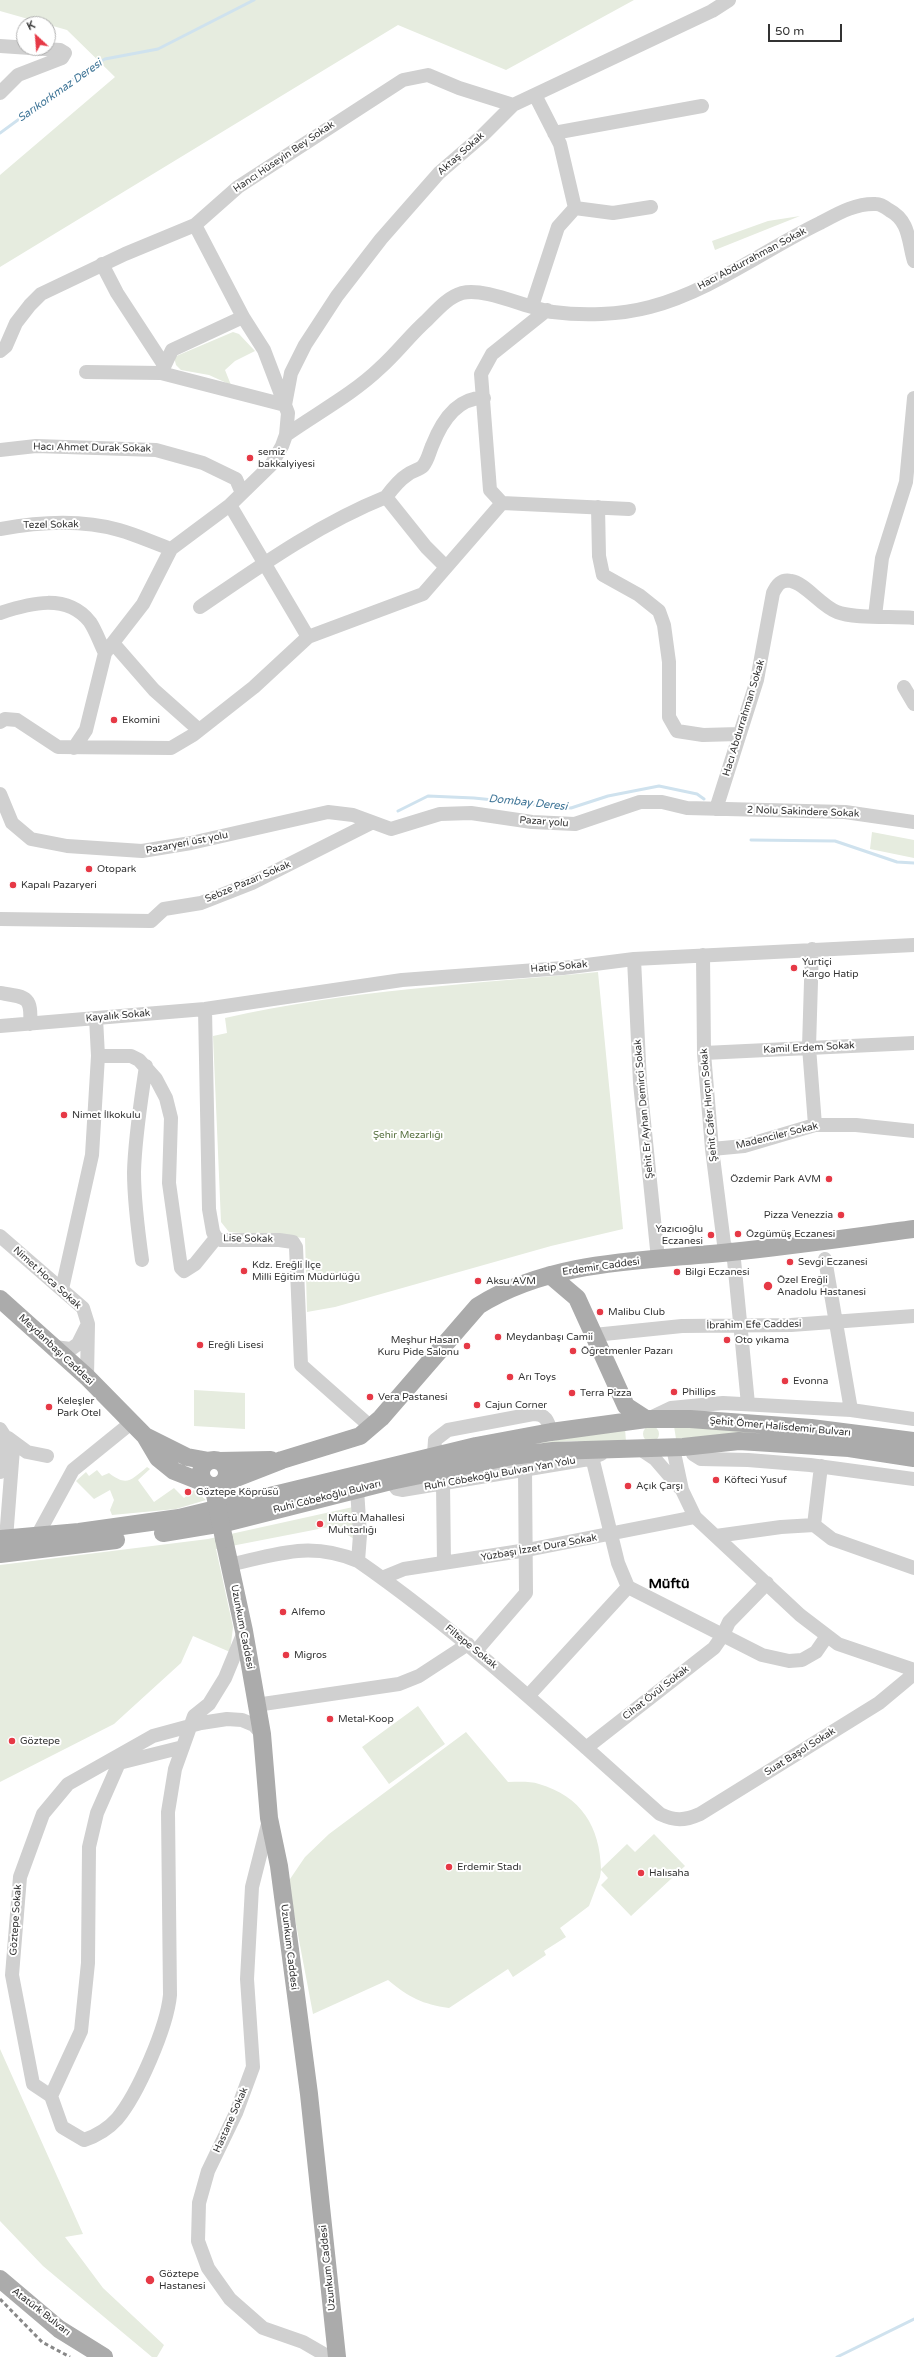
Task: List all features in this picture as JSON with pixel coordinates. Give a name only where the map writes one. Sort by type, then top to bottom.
[{"type":"main road","name":"Erdemir Caddesi","points":[[215,1487],[282,1460],[353,1439],[371,1427],[381,1418],[478,1306],[504,1292],[550,1275],[581,1268],[821,1242],[914,1228]]},
{"type":"main road","points":[[581,1268],[577,1278],[577,1298],[626,1406],[640,1420],[647,1449]]},
{"type":"main road","points":[[550,1275],[577,1298]]},
{"type":"main road","name":"Meydanbaşı Caddesi","points":[[0,1299],[87,1377],[145,1436],[158,1458],[174,1471],[215,1487]]},
{"type":"main road","points":[[670,1419],[682,1447]]},
{"type":"main road","name":"Şehit Ömer Halisdemir Bulvarı","points":[[640,1420],[670,1419],[811,1428],[914,1441]]},
{"type":"main road","name":"Ruhi Cöbekoğlu Bulvarı","points":[[2,1544],[37,1536],[125,1526],[192,1516],[434,1455],[551,1432],[640,1420]]},
{"type":"main road","name":"Meydanbaşı Caddesi","points":[[145,1436],[187,1457],[214,1461]]},
{"type":"main road","name":"Şehit Ömer Halisdemir Bulvarı","points":[[647,1449],[739,1441],[849,1448],[914,1458]]},
{"type":"main road","name":"Ruhi Cöbekoğlu Bulvarı","points":[[2,1544],[126,1539],[214,1525],[391,1481],[512,1456],[553,1451],[612,1448],[647,1449]]},
{"type":"main road","name":"Erdemir Caddesi","points":[[214,1461],[282,1460]]},
{"type":"main road","points":[[214,1461],[227,1471],[215,1487]]},
{"type":"main road","name":"Uzunkum Caddesi","points":[[215,1487],[229,1565],[244,1631],[262,1734],[269,1818],[279,1866],[309,2094],[337,2357]]},
{"type":"main road","name":"Atatürk Bulvarı","points":[[0,2279],[59,2329],[104,2357]]},
{"type":"street","name":"Aktaş Sokak","points":[[285,405],[291,373],[305,345],[337,296],[381,239],[439,173],[483,135],[513,105],[712,11],[729,0]]},
{"type":"street","points":[[0,46],[60,50],[65,53],[62,58],[18,75],[0,93]]},
{"type":"street","name":"Hancı Hüseyin Bey Sokak","points":[[0,351],[6,346],[16,323],[41,294],[102,264],[195,225],[238,187],[403,80],[428,75],[459,88],[513,105]]},
{"type":"street","points":[[535,95],[560,144],[575,208]]},
{"type":"street","points":[[554,133],[702,106]]},
{"type":"street","name":"Hacı Abdurrahman Sokak","points":[[286,435],[356,388],[380,368],[417,328],[449,299],[463,293],[480,294],[547,310],[598,314],[648,308],[675,299],[737,269],[783,241],[861,205],[878,204],[892,211],[904,222],[910,236],[914,261]]},
{"type":"street","points":[[575,208],[613,213],[651,207]]},
{"type":"street","points":[[532,306],[558,227],[575,208]]},
{"type":"street","points":[[74,748],[86,730],[109,648],[143,604],[171,549],[230,506],[271,465],[282,446],[286,435],[288,413],[264,350],[243,317],[195,225]]},
{"type":"street","points":[[102,264],[117,293],[163,369]]},
{"type":"street","points":[[547,310],[492,354],[481,374],[490,490],[502,503],[629,508]]},
{"type":"street","points":[[163,369],[172,350],[243,317]]},
{"type":"street","points":[[86,372],[163,369],[285,405]]},
{"type":"street","points":[[200,607],[264,563],[329,524],[386,496],[407,474],[422,468],[427,460],[444,420],[451,411],[460,405],[478,398],[484,398]]},
{"type":"street","points":[[875,616],[882,558],[906,482],[914,398]]},
{"type":"street","name":"Hacı Ahmet Durak Sokak","points":[[0,450],[36,446],[156,450],[203,463],[236,479],[242,493]]},
{"type":"street","points":[[386,496],[426,547],[446,567]]},
{"type":"street","points":[[0,722],[5,719],[17,720],[58,747],[170,748],[199,730],[254,687],[308,637],[423,594],[502,503]]},
{"type":"street","points":[[230,506],[308,637]]},
{"type":"street","points":[[598,507],[599,556],[603,575],[639,595],[659,611],[664,625],[669,662],[669,717],[677,731],[703,736],[739,734]]},
{"type":"street","name":"Tezel Sokak","points":[[0,529],[22,525],[74,522],[118,530],[171,549]]},
{"type":"street","name":"Hacı Abdurrahman Sokak","points":[[716,809],[757,680],[773,593],[778,584],[785,580],[793,581],[818,601],[837,612],[914,618]]},
{"type":"street","points":[[0,613],[30,604],[54,602],[77,610],[90,623],[109,648],[199,730]]},
{"type":"street","points":[[904,687],[914,704]]},
{"type":"street","name":"Pazaryeri üst yolu","points":[[0,794],[12,823],[30,840],[67,846],[142,851],[191,843],[328,812],[353,815],[371,823]]},
{"type":"street","name":"Pazar yolu","points":[[371,823],[391,829],[448,814],[471,812],[532,822],[575,824],[640,802],[662,802],[687,808],[716,809]]},
{"type":"street","name":"2 Nolu Sakindere Sokak","points":[[716,809],[846,812],[914,822]]},
{"type":"street","name":"Sebze Pazarı Sokak","points":[[0,919],[151,921],[164,909],[201,903],[252,883],[371,823]]},
{"type":"street","name":"Hatip Sokak","points":[[205,1009],[402,980],[563,968],[634,959],[703,954],[914,945]]},
{"type":"street","points":[[812,949],[809,1047],[815,1125]]},
{"type":"street","name":"Şehit Cafer Hırçın Sokak","points":[[703,954],[704,1053],[712,1149],[724,1244],[734,1260],[748,1404]]},
{"type":"street","name":"Şehit Er Ayhan Demirci Sokak","points":[[634,959],[640,1082],[658,1259]]},
{"type":"street","points":[[0,992],[23,997],[28,1000],[31,1006],[30,1024]]},
{"type":"street","name":"Kayalık Sokak","points":[[0,1026],[205,1009]]},
{"type":"street","name":"Lise Sokak","points":[[205,1009],[210,1210],[213,1232],[216,1238],[221,1240],[288,1240],[293,1242],[296,1247],[301,1366],[371,1427]]},
{"type":"street","points":[[62,1289],[92,1155],[98,1056],[96,1018]]},
{"type":"street","name":"Kamil Erdem Sokak","points":[[704,1053],[809,1047],[914,1044]]},
{"type":"street","points":[[98,1056],[131,1056],[146,1066],[156,1079],[166,1098],[171,1118],[169,1183],[181,1268],[184,1271],[195,1264],[216,1238]]},
{"type":"street","points":[[142,1260],[135,1203],[134,1172],[136,1137],[146,1066]]},
{"type":"street","name":"Madenciler Sokak","points":[[712,1149],[744,1146],[815,1125],[856,1125],[914,1131]]},
{"type":"street","name":"Nimet Hoca Sokak","points":[[0,1236],[83,1308],[88,1324],[87,1377]]},
{"type":"street","points":[[825,1259],[851,1410]]},
{"type":"street","name":"İbrahim Efe Caddesi","points":[[594,1335],[682,1326],[741,1324],[790,1325],[914,1316]]},
{"type":"street","points":[[54,1347],[71,1349],[78,1344],[88,1324]]},
{"type":"street","points":[[640,1420],[678,1407],[704,1404],[748,1404],[851,1410],[914,1419]]},
{"type":"street","points":[[37,1536],[73,1470],[132,1423]]},
{"type":"street","points":[[3,1433],[27,1452],[47,1456]]},
{"type":"street","points":[[0,1472],[3,1433]]},
{"type":"street","points":[[2,1544],[13,1449],[3,1433]]},
{"type":"street","points":[[682,1447],[701,1459],[748,1460],[821,1466],[914,1479]]},
{"type":"street","points":[[682,1447],[682,1490]]},
{"type":"street","name":"Ruhi Cöbekoğlu Bulvarı Yan Yolu","points":[[391,1481],[397,1488],[402,1490],[592,1457],[612,1448]]},
{"type":"street","points":[[647,1449],[682,1490],[695,1517],[800,1615],[838,1644],[914,1670]]},
{"type":"street","points":[[592,1457],[618,1563],[628,1586],[762,1655],[789,1661],[802,1660],[816,1652],[827,1636]]},
{"type":"street","points":[[814,1525],[821,1466]]},
{"type":"street","points":[[256,1705],[399,1684],[419,1676],[472,1647],[526,1593],[527,1550],[525,1469]]},
{"type":"street","points":[[443,1483],[444,1563]]},
{"type":"street","points":[[357,1489],[360,1535],[358,1561]]},
{"type":"street","name":"Yüzbaşı İzzet Dura Sokak","points":[[382,1578],[404,1569],[612,1535],[695,1517]]},
{"type":"street","points":[[716,1536],[781,1527],[814,1525],[832,1539],[914,1568]]},
{"type":"street","name":"Filtepe Sokak","points":[[229,1565],[297,1550],[320,1550],[340,1554],[358,1561],[472,1647],[529,1695],[660,1814],[673,1820],[680,1820]]},
{"type":"street","name":"Cihat Övül Sokak","points":[[586,1748],[714,1648],[723,1635],[729,1622],[767,1583]]},
{"type":"street","points":[[529,1695],[628,1586]]},
{"type":"street","points":[[183,1747],[118,1763],[97,1813],[89,1847],[88,1963],[81,2032],[51,2096],[62,2127],[84,2140],[96,2136],[116,2119],[131,2099],[165,2025],[170,1995],[168,1812],[175,1768],[183,1747],[191,1726],[194,1716],[209,1704],[225,1678],[244,1631]]},
{"type":"street","name":"Suat Başol Sokak","points":[[680,1820],[700,1814],[873,1707],[894,1692],[914,1674]]},
{"type":"street","name":"Göztepe Sokak","points":[[51,2096],[33,2084],[12,1975],[20,1877],[43,1814],[68,1784],[152,1736],[227,1719],[242,1720],[254,1725],[262,1734]]},
{"type":"street","name":"Hastane Sokak","points":[[269,1818],[252,1887],[247,1979],[253,2067],[236,2113],[208,2171],[199,2203],[198,2241],[208,2268],[230,2299],[262,2328],[302,2342],[329,2357]]},
{"type":"green space","points":[[0,0],[634,0],[506,70],[398,25],[0,267],[0,175],[115,77],[67,30],[56,27],[56,16],[18,16],[0,11]]},
{"type":"green space","points":[[800,216],[715,250],[712,241],[768,221]]},
{"type":"green space","points":[[233,332],[239,334],[255,351],[235,361],[225,370],[231,385],[209,375],[181,370],[176,365],[174,357]]},
{"type":"green space","points":[[872,832],[914,840],[914,858],[870,849]]},
{"type":"green space","name":"Şehir Mezarlığı","points":[[598,972],[623,1229],[551,1246],[335,1307],[307,1312],[305,1238],[229,1232],[221,1222],[213,1036],[227,1033],[225,1018],[271,1008],[364,994],[457,984]]},
{"type":"green space","points":[[194,1390],[245,1393],[245,1429],[194,1426]]},
{"type":"green space","points":[[648,1426],[654,1426],[659,1431],[657,1440],[654,1442],[648,1442],[643,1437],[643,1431]]},
{"type":"green space","points":[[674,1426],[759,1432],[676,1439]]},
{"type":"green space","points":[[625,1428],[626,1442],[571,1441],[534,1444]]},
{"type":"green space","points":[[147,1467],[150,1469],[138,1480],[154,1502],[174,1488],[184,1498],[194,1490],[206,1500],[176,1509],[112,1515],[110,1510],[114,1500],[110,1490],[94,1499],[76,1481],[86,1472],[89,1476],[97,1470],[102,1476],[109,1473],[120,1480],[125,1481],[133,1478]]},
{"type":"green space","points":[[353,1507],[357,1541],[334,1526],[216,1549],[233,1627],[230,1652],[193,1636],[181,1663],[114,1724],[0,1782],[0,1565],[208,1539]]},
{"type":"green space","points":[[418,1706],[445,1744],[389,1784],[362,1747]]},
{"type":"green space","name":"Erdemir Stadı","points":[[466,1732],[508,1782],[535,1783],[554,1789],[577,1805],[592,1827],[597,1840],[601,1869],[627,1844],[635,1852],[654,1834],[685,1866],[631,1916],[601,1885],[608,1878],[601,1870],[600,1877],[589,1906],[560,1928],[566,1937],[544,1951],[546,1955],[513,1977],[508,1969],[449,2008],[424,2002],[410,1996],[388,1980],[313,2014],[288,1882],[305,1857],[329,1834]]},
{"type":"green space","points":[[0,2049],[83,2234],[65,2237],[103,2288],[164,2345],[157,2357],[152,2357],[43,2266],[0,2221]]},
{"type":"waterway","name":"Sarıkorkmaz Deresi","points":[[0,133],[86,70],[105,59],[158,49],[254,0]]},
{"type":"waterway","name":"Dombay Deresi","points":[[398,811],[428,796],[474,798],[571,808],[608,796],[659,786],[697,794],[704,799]]},
{"type":"waterway","name":"Dombay Deresi","points":[[751,840],[835,841],[897,862],[914,863]]},
{"type":"waterway","points":[[837,2357],[914,2319]]},
{"type":"railway","points":[[0,2299],[42,2342],[70,2357]]},
{"type":"place","name":"semiz bakkalyiyesi","points":[[250,458]]},
{"type":"place","name":"Ekomini","points":[[114,720]]},
{"type":"place","name":"Otopark","points":[[89,869]]},
{"type":"place","name":"Kapalı Pazaryeri","points":[[13,885]]},
{"type":"place","name":"Yurtiçi Kargo Hatip","points":[[794,968]]},
{"type":"place","name":"Nimet İlkokulu","points":[[64,1115]]},
{"type":"place","name":"Özdemir Park AVM","points":[[829,1179]]},
{"type":"place","name":"Pizza Venezzia","points":[[841,1215]]},
{"type":"place","name":"Özgümüş Eczanesi","points":[[738,1234]]},
{"type":"place","name":"Yazıcıoğlu Eczanesi","points":[[711,1235]]},
{"type":"place","name":"Sevgi Eczanesi","points":[[790,1262]]},
{"type":"place","name":"Kdz. Ereğli İlçe Milli Eğitim Müdürlüğü","points":[[244,1271]]},
{"type":"place","name":"Bilgi Eczanesi","points":[[677,1272]]},
{"type":"place","name":"Aksu AVM","points":[[478,1281]]},
{"type":"place","name":"Özel Ereğli Anadolu Hastanesi","points":[[768,1286]]},
{"type":"place","name":"Malibu Club","points":[[600,1312]]},
{"type":"place","name":"Meydanbaşı Camii","points":[[498,1337]]},
{"type":"place","name":"Oto yıkama","points":[[727,1340]]},
{"type":"place","name":"Ereğli Lisesi","points":[[200,1345]]},
{"type":"place","name":"Meşhur Hasan Kuru Pide Salonu","points":[[467,1346]]},
{"type":"place","name":"Öğretmenler Pazarı","points":[[573,1351]]},
{"type":"place","name":"Arı Toys","points":[[510,1377]]},
{"type":"place","name":"Evonna","points":[[785,1381]]},
{"type":"place","name":"Phillips","points":[[674,1392]]},
{"type":"place","name":"Terra Pizza","points":[[572,1393]]},
{"type":"place","name":"Vera Pastanesi","points":[[370,1397]]},
{"type":"place","name":"Cajun Corner","points":[[477,1405]]},
{"type":"place","name":"Keleşler Park Otel","points":[[49,1407]]},
{"type":"place","name":"Köfteci Yusuf","points":[[716,1480]]},
{"type":"place","name":"Açık Çarşı","points":[[628,1486]]},
{"type":"place","name":"Göztepe Köprüsü","points":[[188,1492]]},
{"type":"place","name":"Müftü Mahallesi Muhtarlığı","points":[[320,1524]]},
{"type":"place","name":"Alfemo","points":[[283,1612]]},
{"type":"place","name":"Migros","points":[[286,1655]]},
{"type":"place","name":"Metal-Koop","points":[[330,1719]]},
{"type":"place","name":"Göztepe","points":[[12,1741]]},
{"type":"place","name":"Erdemir Stadı","points":[[449,1867]]},
{"type":"place","name":"Halısaha","points":[[641,1873]]},
{"type":"place","name":"Göztepe Hastanesi","points":[[150,2280]]},
{"type":"district","name":"Müftü","points":[[669,1584]]}]
